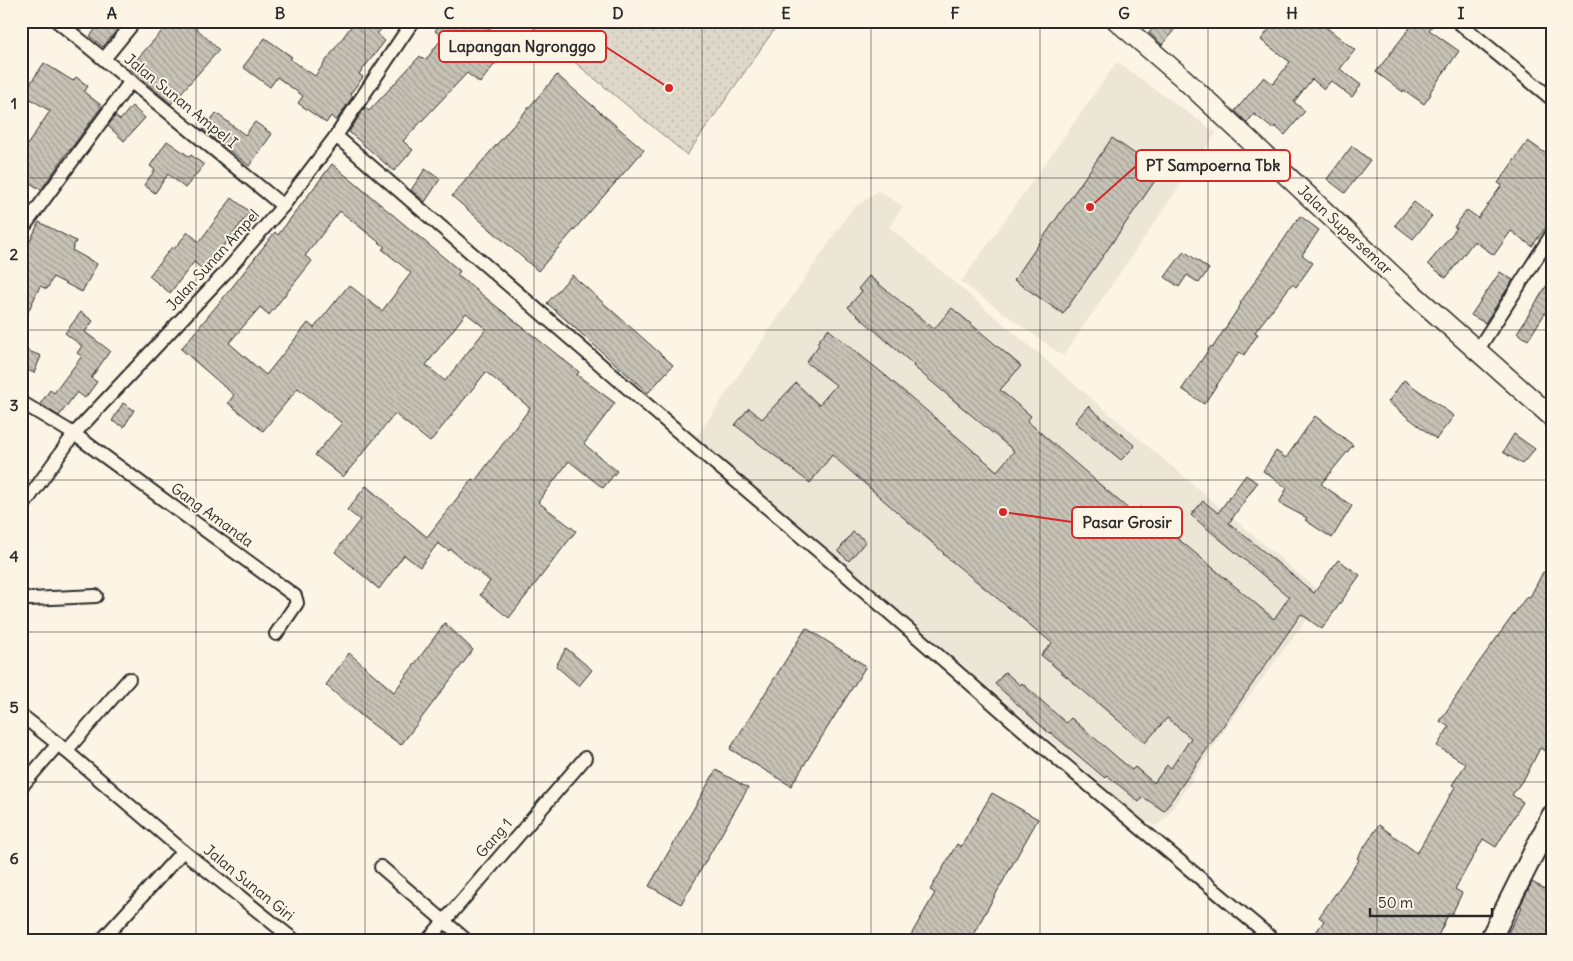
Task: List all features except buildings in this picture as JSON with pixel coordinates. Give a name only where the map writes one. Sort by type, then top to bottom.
[{"type":"main road","name":"Jalan Supersemar","points":[[1117,21],[1183,78],[1403,285],[1552,417]]},
{"type":"main road","points":[[1490,940],[1549,826]]},
{"type":"street","name":"Jalan Sunan Ampel I","points":[[57,21],[283,206]]},
{"type":"street","points":[[104,59],[135,21]]},
{"type":"street","name":"Jalan Sunan Ampel","points":[[21,509],[74,434],[224,274],[283,206],[336,136],[414,21]]},
{"type":"street","points":[[1456,21],[1552,99]]},
{"type":"street","points":[[23,228],[131,81]]},
{"type":"street","points":[[336,136],[697,449],[836,566],[1028,734],[1274,940]]},
{"type":"street","points":[[1477,351],[1552,234]]},
{"type":"street","points":[[21,402],[74,434]]},
{"type":"street","name":"Gang Amanda","points":[[74,434],[295,596],[297,603],[276,634]]},
{"type":"street","points":[[21,597],[30,599],[96,596]]},
{"type":"street","points":[[21,787],[129,679]]},
{"type":"street","name":"Jalan Sunan Giri","points":[[21,715],[183,851],[294,940]]},
{"type":"street","name":"Gang 1","points":[[428,940],[585,758]]},
{"type":"street","points":[[102,940],[183,851]]},
{"type":"street","points":[[381,867],[466,940]]},
{"type":"shaded area","points":[[525,21],[780,21],[687,155]]},
{"type":"shaded area","points":[[1117,62],[1216,133],[1063,356],[961,282]]},
{"type":"shaded area","points":[[878,191],[903,206],[889,227],[1319,591],[1321,600],[1230,722],[1166,818],[1156,826],[1143,820],[900,611],[693,442],[852,209]]},
{"type":"place","name":"Lapangan Ngronggo","points":[[669,88]]},
{"type":"place","name":"PT Sampoerna Tbk","points":[[1090,207]]},
{"type":"place","name":"Pasar Grosir","points":[[1003,512]]}]
